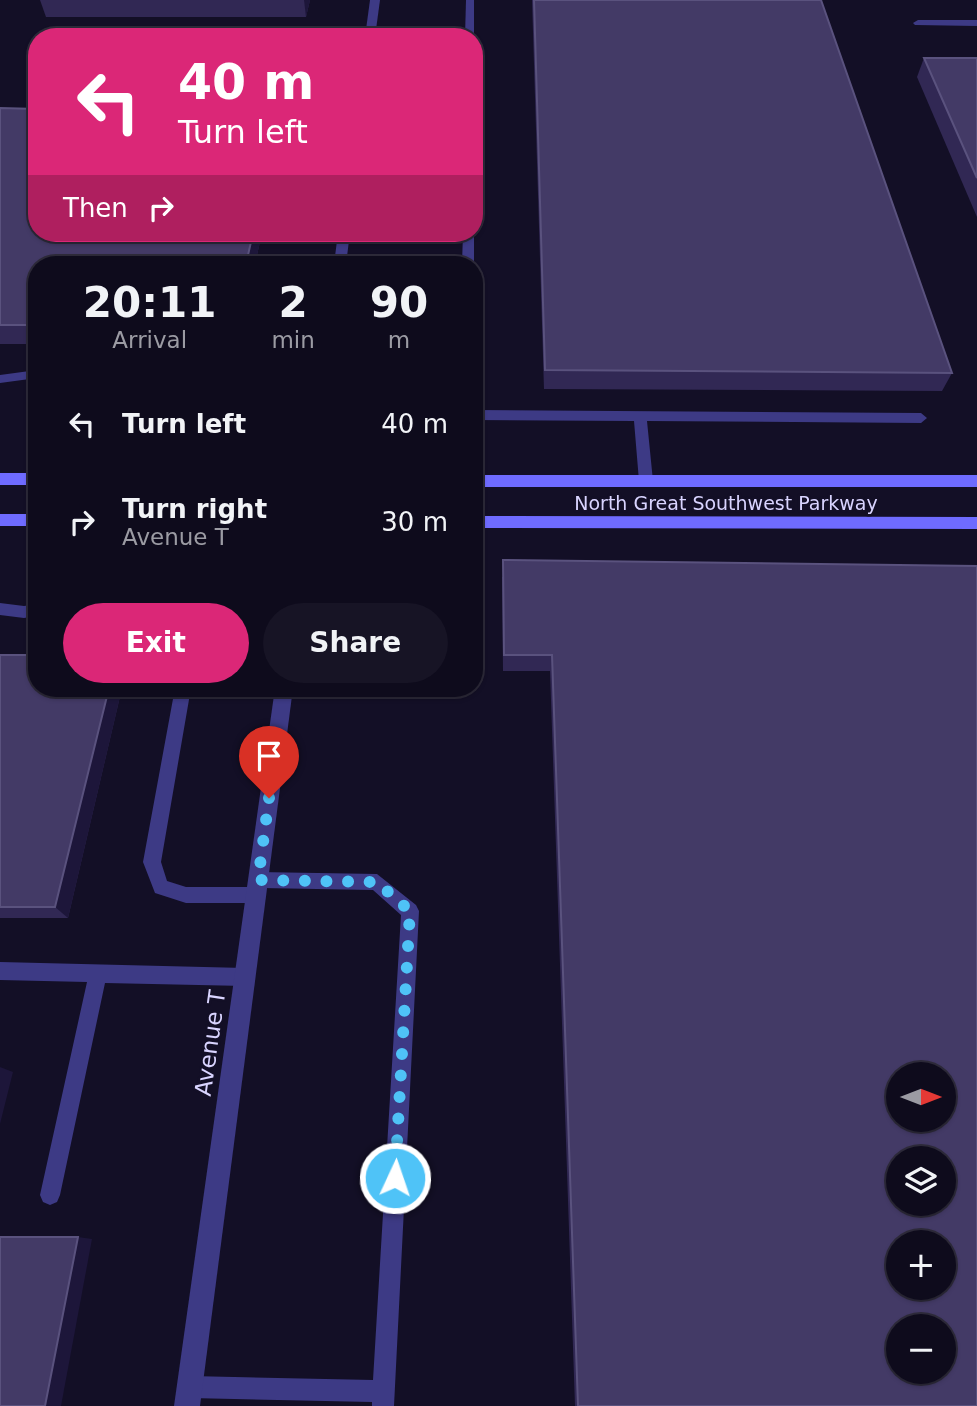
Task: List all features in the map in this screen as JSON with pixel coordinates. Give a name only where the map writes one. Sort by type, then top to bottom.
[{"type":"street","points":[[371,28],[375,0]]},
{"type":"street","points":[[0,479],[28,479]]},
{"type":"street","name":"North Great Southwest Parkway","points":[[483,481],[977,481]]},
{"type":"street","points":[[0,520],[28,520]]},
{"type":"street","name":"North Great Southwest Parkway","points":[[483,522],[977,523]]},
{"type":"street","name":"Avenue T","points":[[189,1396],[283,697]]},
{"type":"lane","points":[[470,0],[470,28]]},
{"type":"lane","points":[[918,23],[977,23]]},
{"type":"lane","points":[[0,379],[28,375]]},
{"type":"lane","points":[[483,415],[921,418]]},
{"type":"lane","points":[[640,417],[646,481]]},
{"type":"lane","points":[[0,608],[28,611]]},
{"type":"lane","points":[[181,697],[152,862],[161,887],[186,895],[257,888],[377,882],[410,911],[383,1398],[189,1396]]},
{"type":"lane","points":[[0,971],[245,977]]},
{"type":"lane","points":[[50,1195],[98,973]]},
{"type":"building","points":[[534,0],[821,0],[952,373],[545,370]]},
{"type":"building","points":[[924,58],[977,58],[977,178]]},
{"type":"building","points":[[0,108],[28,109],[28,242],[251,242],[248,256],[28,256],[28,325],[0,325]]},
{"type":"building","points":[[503,560],[977,566],[977,1406],[578,1406],[552,655],[504,655]]},
{"type":"building","points":[[0,655],[28,655],[28,697],[107,697],[55,907],[0,907]]},
{"type":"building","points":[[0,1237],[78,1237],[45,1406],[0,1406]]},
{"type":"route","points":[[269,798],[258,880],[377,882],[410,911],[395,1178]]}]
